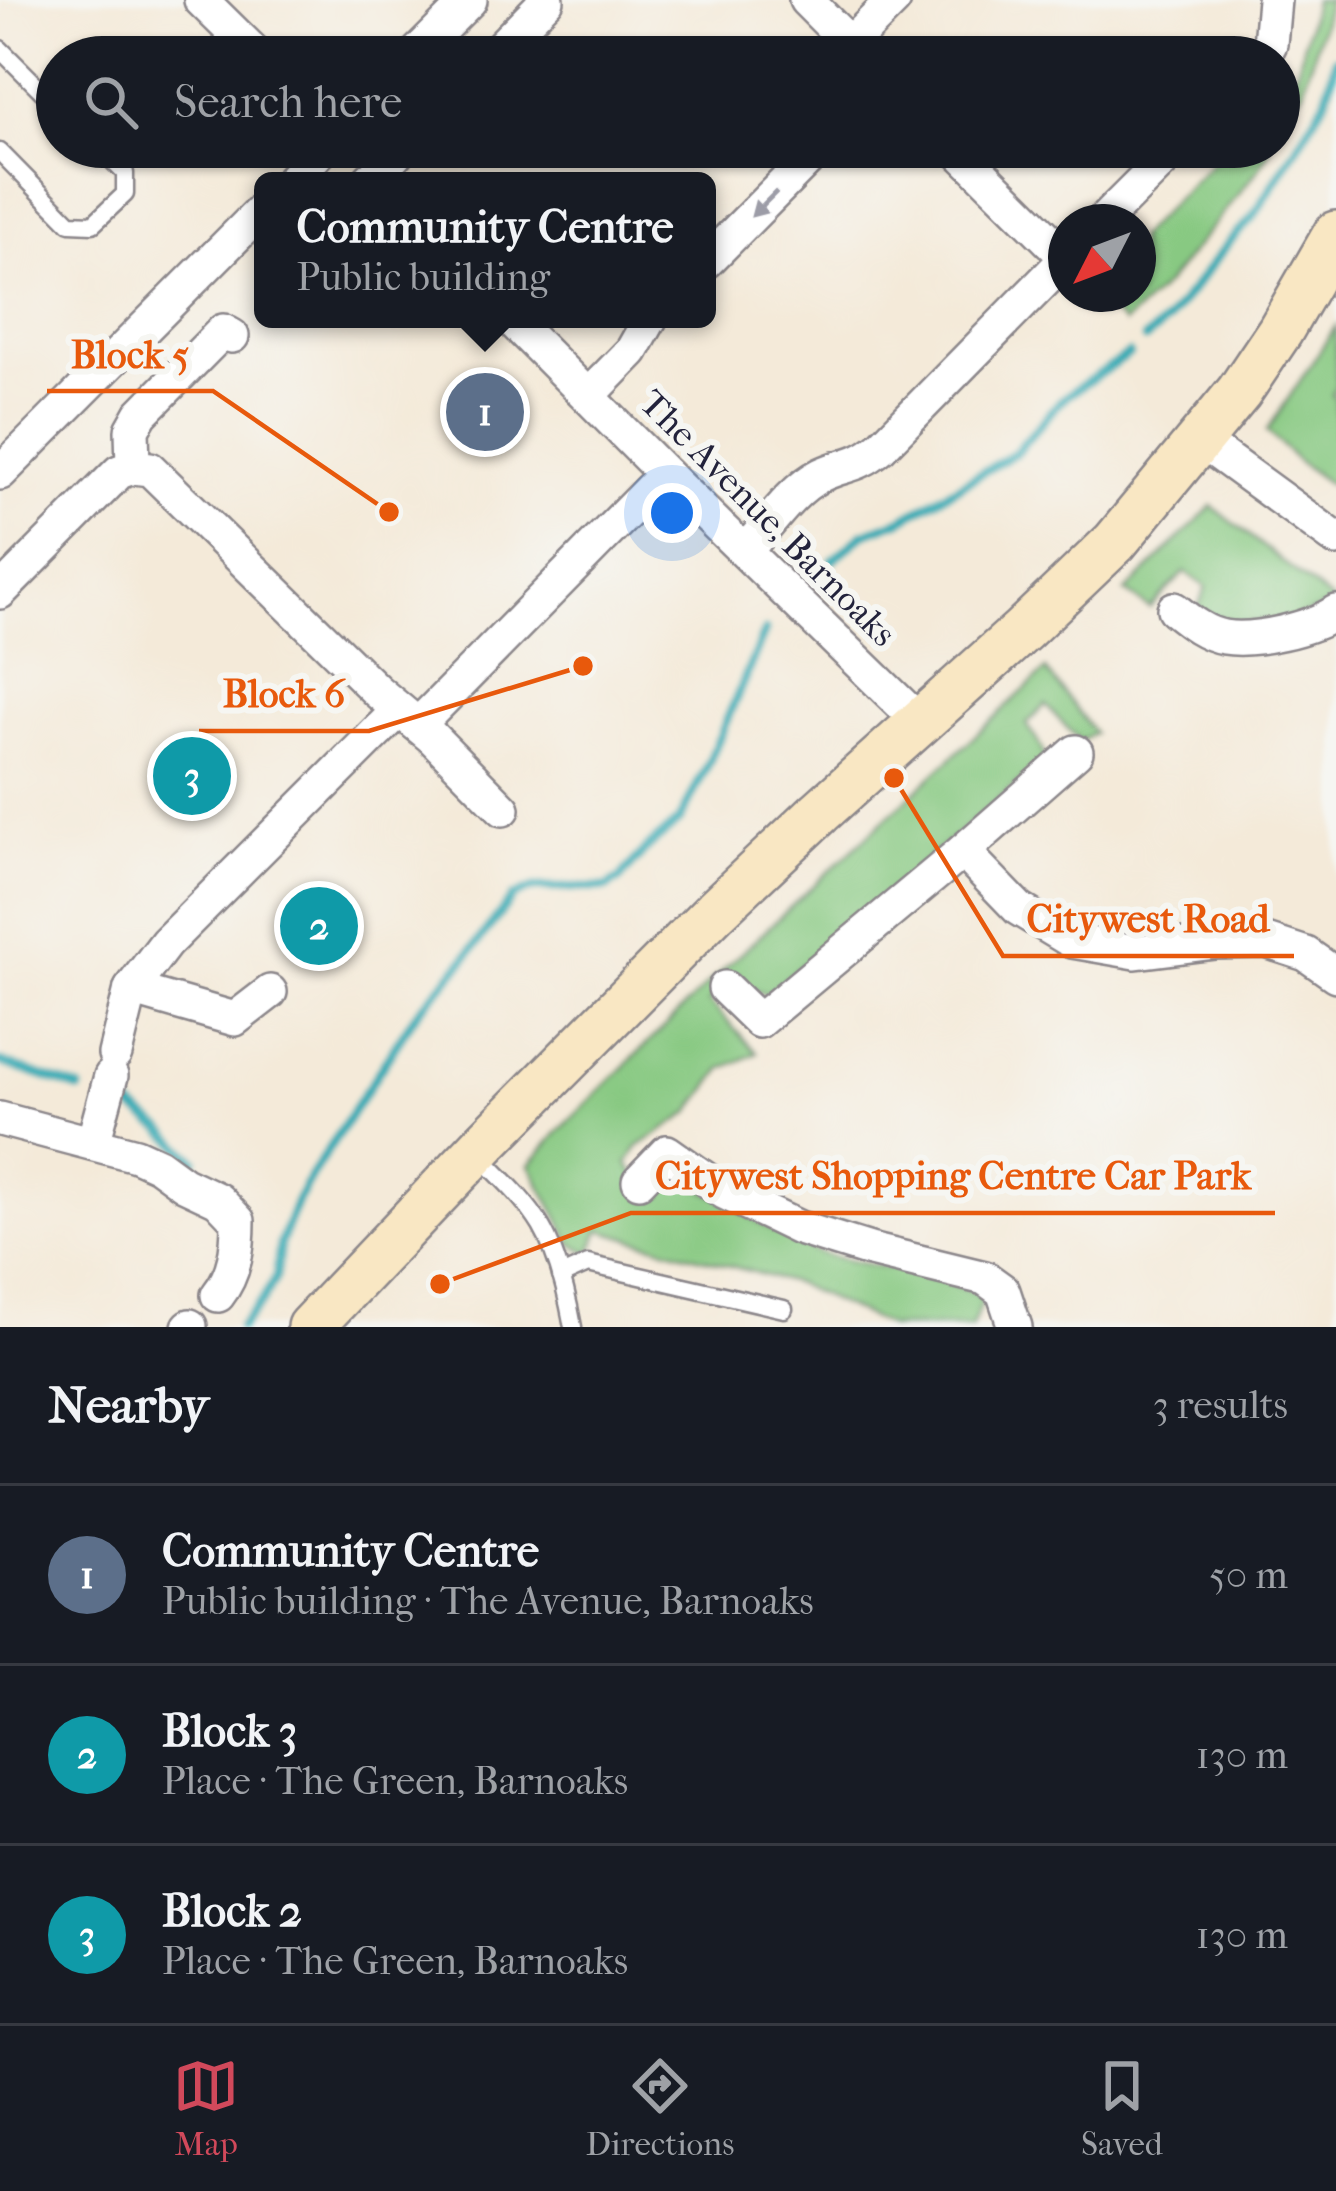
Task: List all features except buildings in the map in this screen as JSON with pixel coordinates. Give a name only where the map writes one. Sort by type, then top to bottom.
[{"type":"street","points":[[201,0],[238,36]]},
{"type":"street","points":[[434,36],[470,0]]},
{"type":"street","points":[[512,36],[547,0]]},
{"type":"street","points":[[806,0],[842,36]]},
{"type":"street","points":[[868,36],[894,0]]},
{"type":"street","points":[[1271,36],[1274,0]]},
{"type":"street","points":[[716,252],[799,168]]},
{"type":"street","points":[[976,168],[1048,240]]},
{"type":"street","points":[[1120,204],[1156,168]]},
{"type":"street","points":[[0,473],[254,218]]},
{"type":"street","points":[[310,1327],[716,910],[1115,542],[1239,392],[1336,234]]},
{"type":"street","points":[[746,550],[802,488],[822,475],[863,462],[881,447],[1048,276]]},
{"type":"street","name":"The Avenue, Barnoaks","points":[[520,328],[920,721]]},
{"type":"street","points":[[589,395],[632,351],[645,328]]},
{"type":"street","points":[[133,467],[132,430],[141,414],[224,331],[232,336]]},
{"type":"street","points":[[1200,440],[1336,539]]},
{"type":"street","points":[[0,592],[118,472],[150,469],[503,809]]},
{"type":"street","points":[[93,1143],[131,989],[166,943],[665,474]]},
{"type":"street","points":[[1174,610],[1197,627],[1224,637],[1265,636],[1327,619],[1336,612]]},
{"type":"street","points":[[725,988],[758,1022],[1076,752]]},
{"type":"street","points":[[963,850],[1019,909],[1072,940],[1136,952],[1215,941],[1266,941],[1306,954],[1336,975]]},
{"type":"street","points":[[131,989],[235,1018],[270,992]]},
{"type":"street","points":[[0,1120],[136,1155],[218,1200],[238,1221],[229,1281],[218,1295]]},
{"type":"street","points":[[639,1181],[667,1151],[724,1192],[799,1228],[985,1278],[1003,1291],[1015,1327]]},
{"type":"lane","points":[[0,49],[36,85]]},
{"type":"lane","points":[[0,152],[70,223],[94,224],[124,194],[124,173],[119,168]]},
{"type":"lane","points":[[477,1153],[542,1228],[574,1327]]},
{"type":"lane","points":[[560,1276],[588,1264],[784,1309]]},
{"type":"green space","points":[[1314,0],[1329,0],[1300,95],[1300,58]]},
{"type":"green space","points":[[1206,168],[1259,168],[1258,170],[1156,294],[1156,219]]},
{"type":"green space","points":[[1112,312],[1137,312],[1124,324]]},
{"type":"green space","points":[[1336,326],[1332,395],[1336,398],[1336,489],[1297,461],[1267,431]]},
{"type":"green space","points":[[1212,506],[1335,603],[1288,621],[1237,623],[1196,612],[1206,587],[1185,572],[1150,608],[1126,592]]},
{"type":"green space","points":[[1046,670],[1094,733],[1080,741],[1045,705],[1027,724],[1045,761],[766,995],[746,987],[737,975],[709,1002],[757,1053],[722,1069],[690,1113],[638,1147],[628,1163],[648,1195],[672,1179],[687,1183],[817,1252],[922,1274],[984,1296],[972,1327],[890,1327],[796,1284],[600,1230],[591,1253],[572,1244],[530,1165],[713,979]]},
{"type":"waterway","points":[[1300,141],[1326,99],[1336,58]]},
{"type":"waterway","points":[[1145,339],[1167,321],[1254,216],[1284,168]]},
{"type":"waterway","points":[[832,561],[863,534],[903,519],[1015,453],[1062,399],[1129,354]]},
{"type":"waterway","points":[[240,1327],[276,1277],[280,1244],[311,1176],[415,1015],[513,897],[533,888],[606,888],[680,820],[765,631]]},
{"type":"waterway","points":[[0,1062],[80,1089]]},
{"type":"waterway","points":[[131,1107],[195,1160]]},
{"type":"place","name":"Community Centre","points":[[485,412]]},
{"type":"place","name":"Block 5","points":[[389,512]]},
{"type":"place","name":"Block 6","points":[[583,666]]},
{"type":"place","name":"Block 2","points":[[192,776]]},
{"type":"place","name":"Citywest Road","points":[[894,778]]},
{"type":"place","name":"Block 3","points":[[319,926]]},
{"type":"place","name":"Citywest Shopping Centre Car Park","points":[[440,1284]]}]
